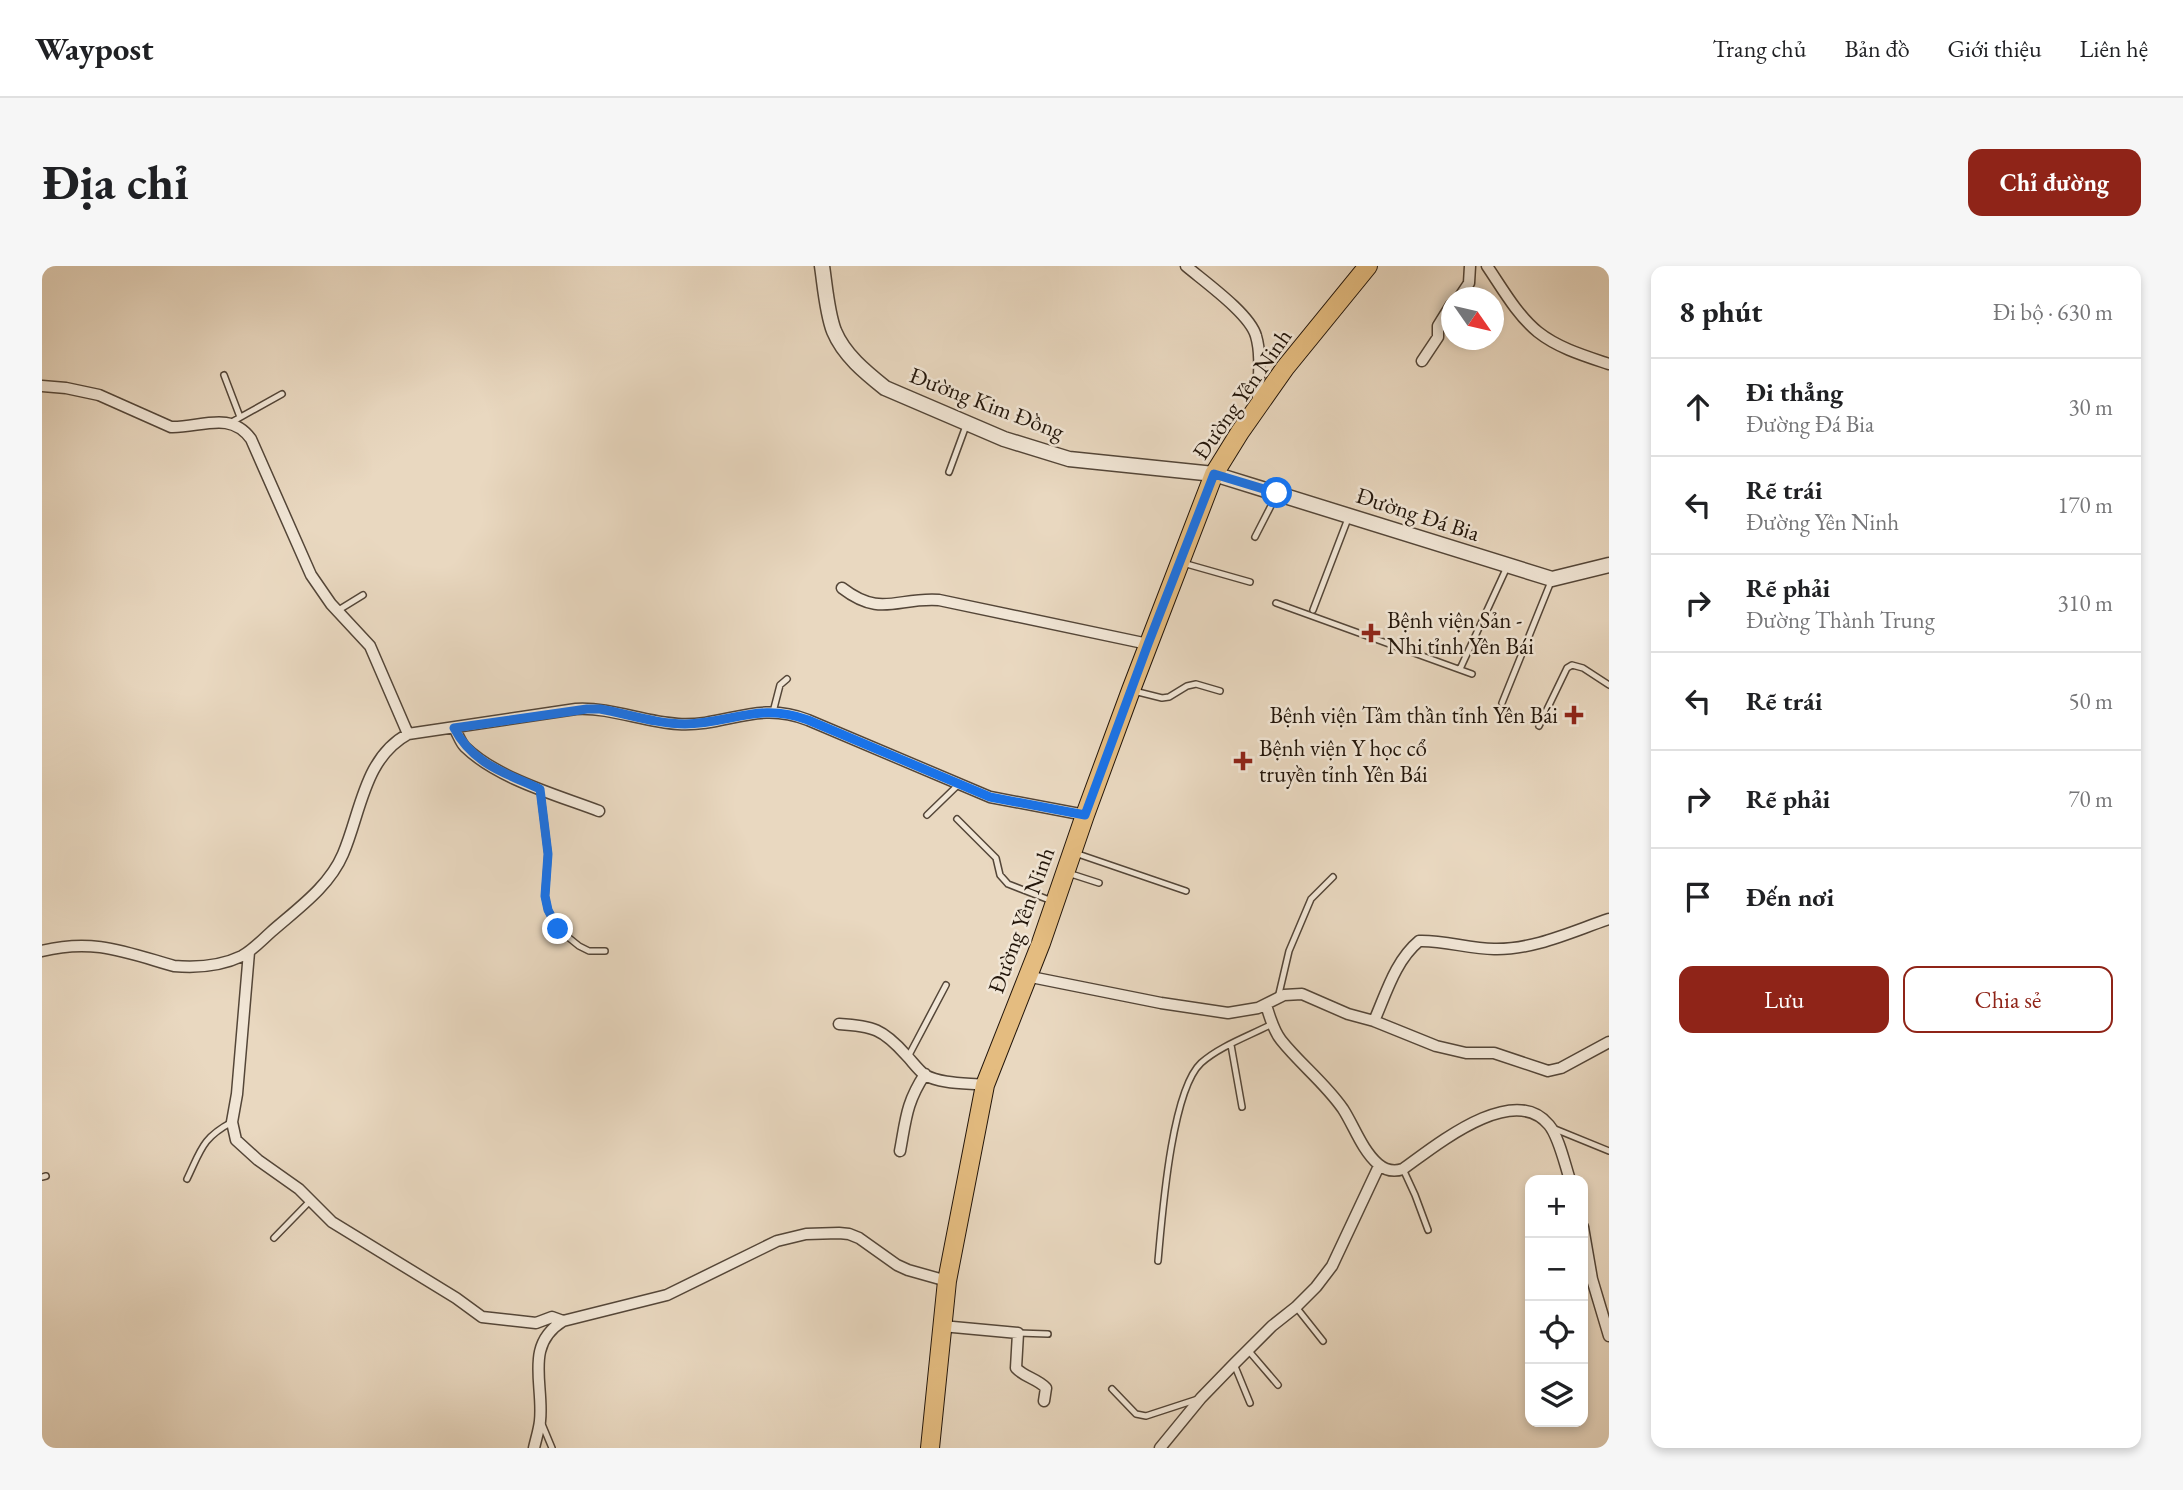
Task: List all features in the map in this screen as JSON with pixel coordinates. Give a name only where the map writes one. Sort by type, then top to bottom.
[{"type":"main road","name":"Đường Yên Ninh","points":[[930,1448],[947,1281],[985,1085],[1041,943],[1148,644],[1214,474],[1285,368],[1368,266]]},
{"type":"street","name":"Đường Kim Đồng","points":[[822,266],[834,330],[855,362],[885,388],[1004,439],[1069,458],[1214,474]]},
{"type":"street","points":[[1186,266],[1244,317],[1254,330],[1258,349],[1258,405]]},
{"type":"street","points":[[1466,287],[1469,282],[1470,266]]},
{"type":"street","points":[[1487,266],[1526,321],[1540,334],[1562,347],[1609,364]]},
{"type":"street","points":[[1422,361],[1438,337],[1441,321]]},
{"type":"street","points":[[42,386],[99,395],[171,426],[183,427],[235,420],[251,439],[311,575],[337,611],[370,646],[408,734]]},
{"type":"street","name":"Đường Đá Bia","points":[[1214,474],[1552,579],[1609,565]]},
{"type":"street","points":[[842,588],[856,598],[874,605],[939,600],[1148,644]]},
{"type":"street","points":[[42,951],[66,946],[96,945],[187,967],[215,965],[242,956],[331,876],[343,855],[375,766],[392,745],[408,734],[587,709],[600,709],[678,724],[760,712],[795,715],[959,785],[1003,800],[1085,815]]},
{"type":"street","points":[[454,728],[463,745],[489,766],[599,811]]},
{"type":"street","points":[[1374,1021],[1401,960],[1419,941],[1493,949],[1516,947],[1548,940],[1609,919]]},
{"type":"street","points":[[249,951],[237,1094],[232,1122],[236,1140],[311,1200],[332,1222],[456,1298],[481,1317],[536,1323],[552,1317],[563,1321]]},
{"type":"street","points":[[1026,976],[1216,1012],[1240,1013],[1266,1005],[1290,993],[1302,994],[1436,1046],[1466,1053],[1494,1053],[1548,1071],[1561,1068],[1609,1042]]},
{"type":"street","points":[[1266,1005],[1280,1040],[1343,1109],[1379,1166],[1391,1171],[1403,1169],[1467,1124],[1486,1116],[1513,1112],[1534,1113],[1552,1127],[1568,1175]]},
{"type":"street","points":[[839,1024],[864,1025],[887,1035],[925,1074],[934,1079],[985,1085]]},
{"type":"street","points":[[900,1152],[908,1104],[925,1074]]},
{"type":"street","points":[[1160,1448],[1201,1398],[1272,1326],[1316,1287],[1332,1266],[1379,1166]]},
{"type":"street","points":[[534,1448],[540,1421],[539,1351],[549,1331],[563,1321],[667,1295],[777,1241],[806,1234],[849,1234],[897,1265],[947,1281]]},
{"type":"street","points":[[1585,1238],[1592,1279],[1609,1336]]},
{"type":"street","points":[[942,1326],[1018,1333],[1016,1368],[1046,1388],[1044,1401]]},
{"type":"lane","points":[[224,375],[235,420],[282,394]]},
{"type":"lane","points":[[949,472],[967,423]]},
{"type":"lane","points":[[1255,537],[1277,493]]},
{"type":"lane","points":[[1312,610],[1349,516]]},
{"type":"lane","points":[[1180,562],[1250,582]]},
{"type":"lane","points":[[1460,669],[1507,566]]},
{"type":"lane","points":[[1502,703],[1552,579]]},
{"type":"lane","points":[[337,611],[363,595]]},
{"type":"lane","points":[[1276,603],[1472,674]]},
{"type":"lane","points":[[1539,726],[1567,668],[1572,665],[1583,668],[1609,685]]},
{"type":"lane","points":[[773,712],[780,685],[787,679]]},
{"type":"lane","points":[[1131,690],[1162,698],[1196,684],[1220,691]]},
{"type":"lane","points":[[928,815],[959,785]]},
{"type":"lane","points":[[540,789],[548,854],[545,896],[548,910],[558,929],[579,946],[589,951],[606,951]]},
{"type":"lane","points":[[957,819],[996,858],[1000,875],[1008,884],[1055,902]]},
{"type":"lane","points":[[1072,852],[1185,891]]},
{"type":"lane","points":[[1065,872],[1099,883]]},
{"type":"lane","points":[[1278,998],[1289,951],[1311,899],[1333,877]]},
{"type":"lane","points":[[908,1057],[946,985]]},
{"type":"lane","points":[[1158,1261],[1168,1165],[1185,1091],[1192,1074],[1202,1063],[1272,1024]]},
{"type":"lane","points":[[1231,1045],[1242,1107]]},
{"type":"lane","points":[[187,1179],[207,1139],[215,1131],[232,1122]]},
{"type":"lane","points":[[1552,1127],[1609,1151]]},
{"type":"lane","points":[[1403,1169],[1428,1230]]},
{"type":"lane","points":[[274,1238],[311,1200]]},
{"type":"lane","points":[[1296,1307],[1322,1341]]},
{"type":"lane","points":[[1018,1333],[1048,1334]]},
{"type":"lane","points":[[1248,1350],[1278,1385]]},
{"type":"lane","points":[[1234,1364],[1250,1403]]},
{"type":"lane","points":[[1112,1389],[1136,1414],[1146,1416],[1201,1398]]},
{"type":"lane","points":[[540,1421],[552,1448]]},
{"type":"place","name":"Bệnh viện Sản - Nhi tỉnh Yên Bái","points":[[1371,633]]},
{"type":"place","name":"Bệnh viện Tâm thần tỉnh Yên Bái","points":[[1574,715]]},
{"type":"place","name":"Bệnh viện Y học cổ truyền tỉnh Yên Bái","points":[[1243,761]]},
{"type":"route","points":[[558,929],[548,910],[545,896],[548,854],[540,789],[489,766],[463,745],[454,728],[576,709],[600,709],[678,724],[760,712],[784,713],[808,720],[990,797],[1085,815],[1214,474],[1277,493]]}]
